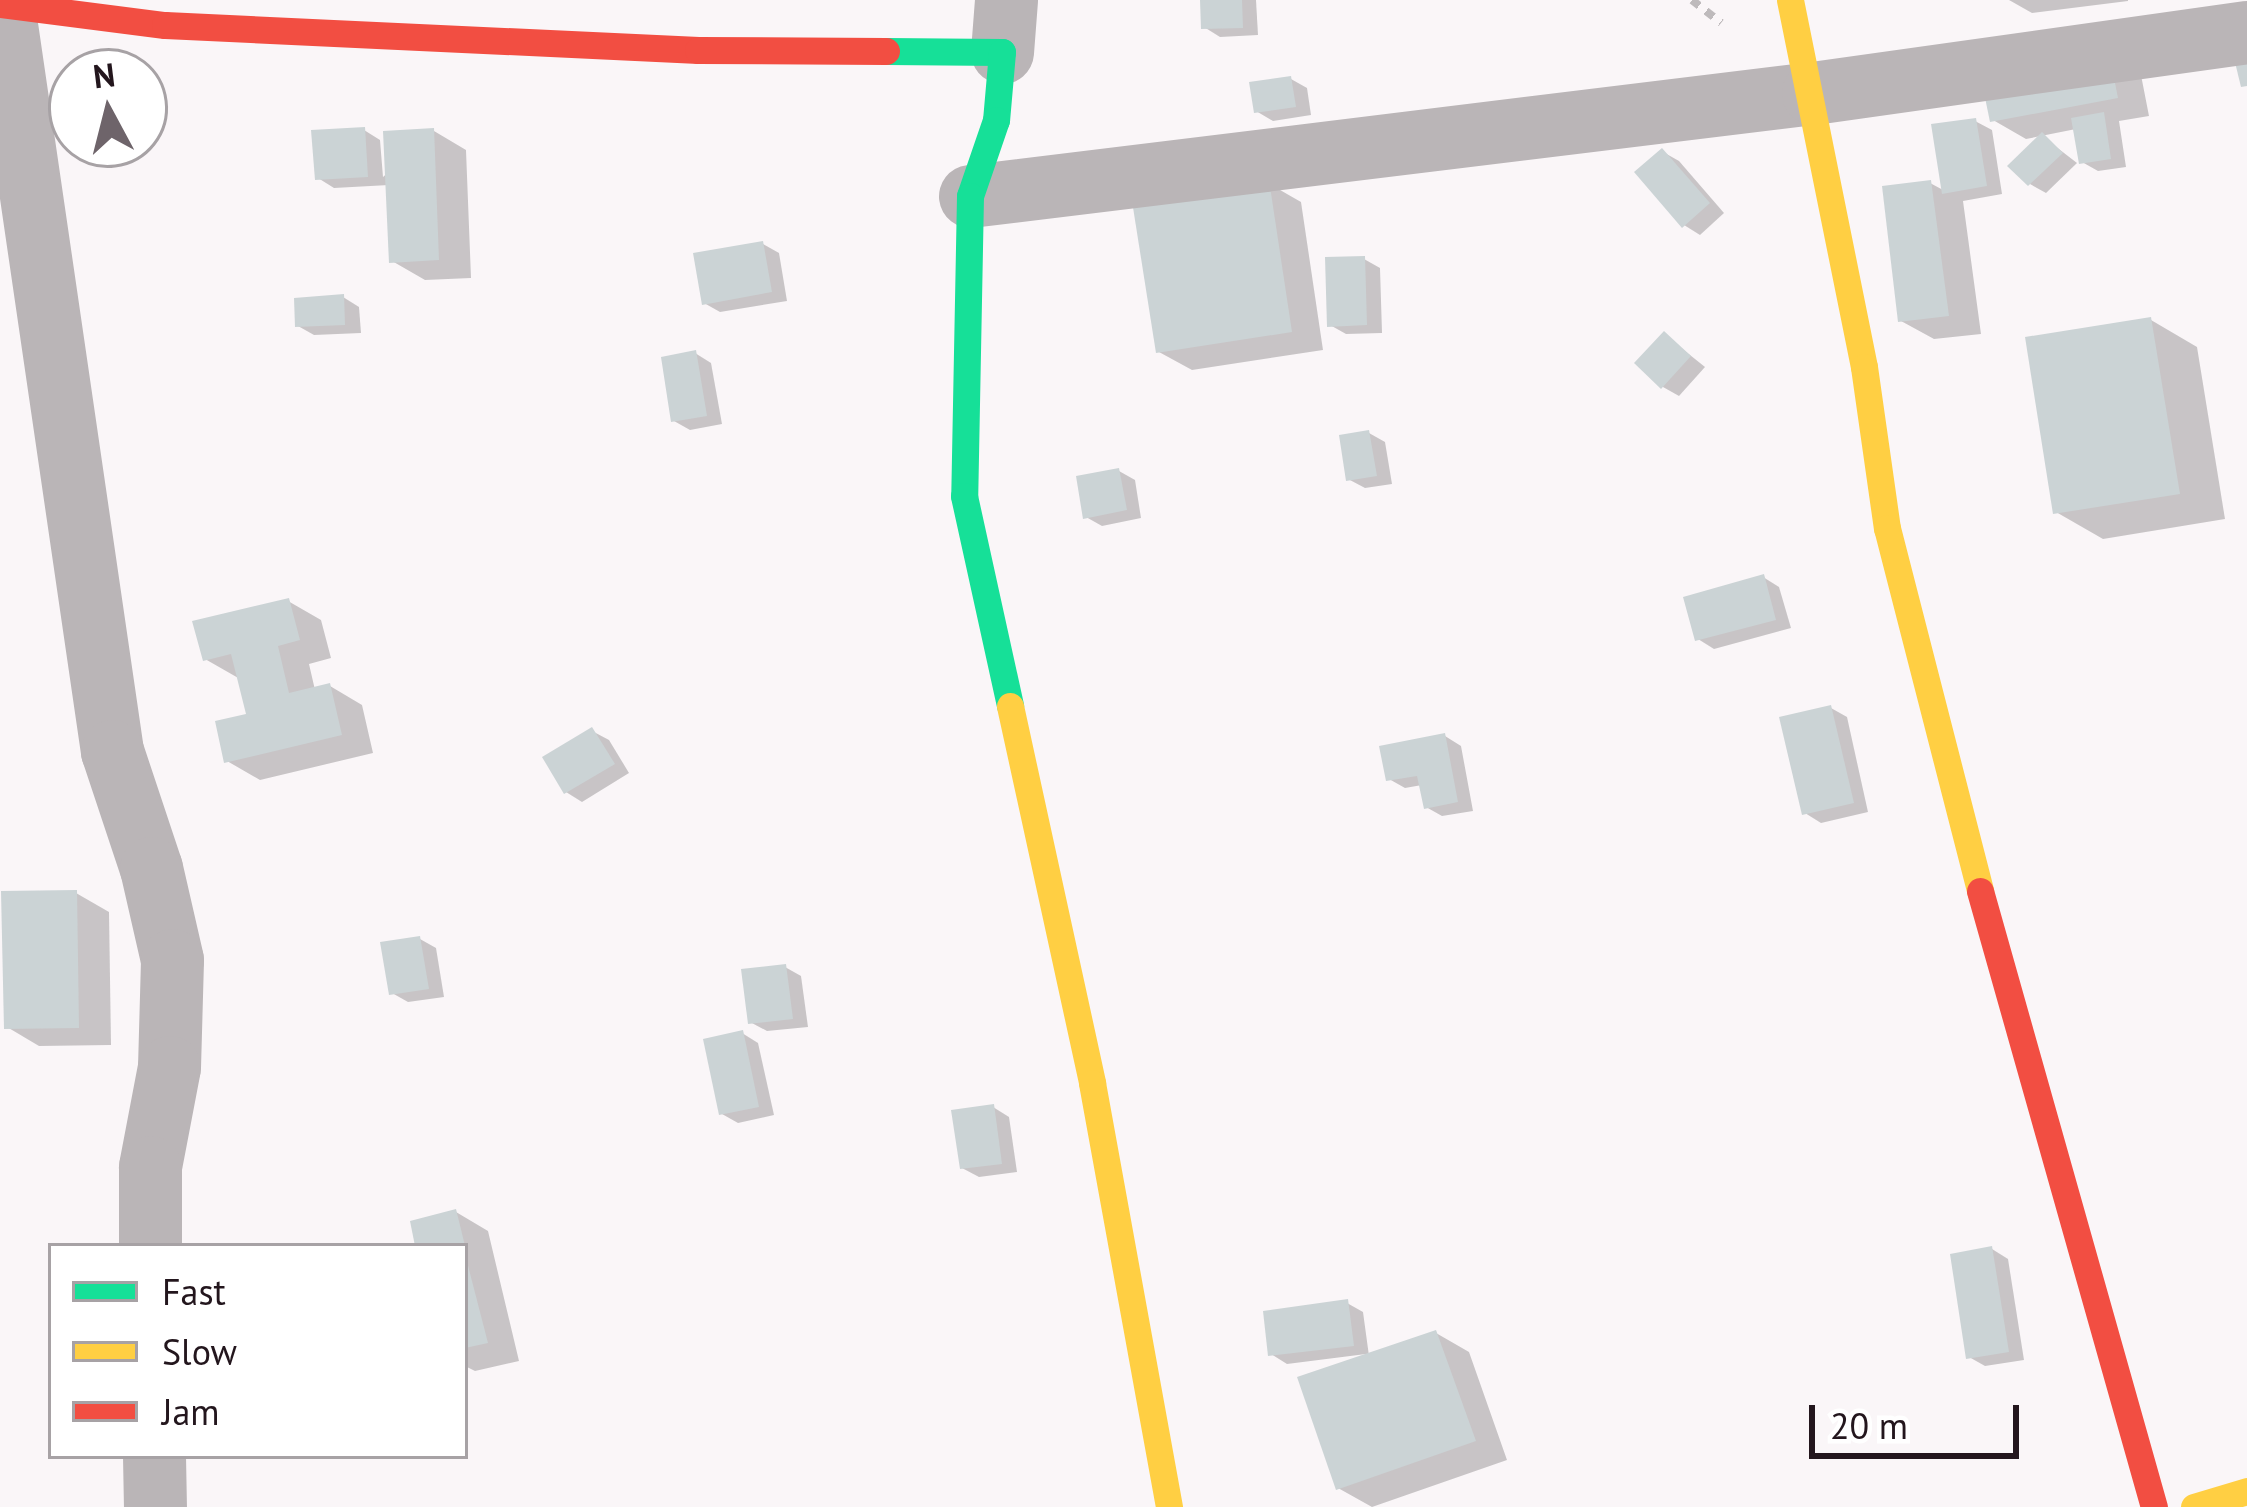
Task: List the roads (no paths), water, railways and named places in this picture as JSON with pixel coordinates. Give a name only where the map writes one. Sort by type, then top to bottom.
[{"type":"street","points":[[1790,0],[1813,93],[1887,529],[1934,725],[2154,1507]]},
{"type":"street","points":[[150,1243],[149,1167],[169,1066],[172,960],[151,868],[112,751],[2,4],[188,26],[698,50],[1004,26],[996,120],[970,196],[964,496],[1092,1083],[1169,1507]]},
{"type":"street","points":[[970,196],[1813,93],[2247,32]]},
{"type":"street","points":[[154,1459],[155,1507]]},
{"type":"street","points":[[2194,1507],[2247,1491]]}]
